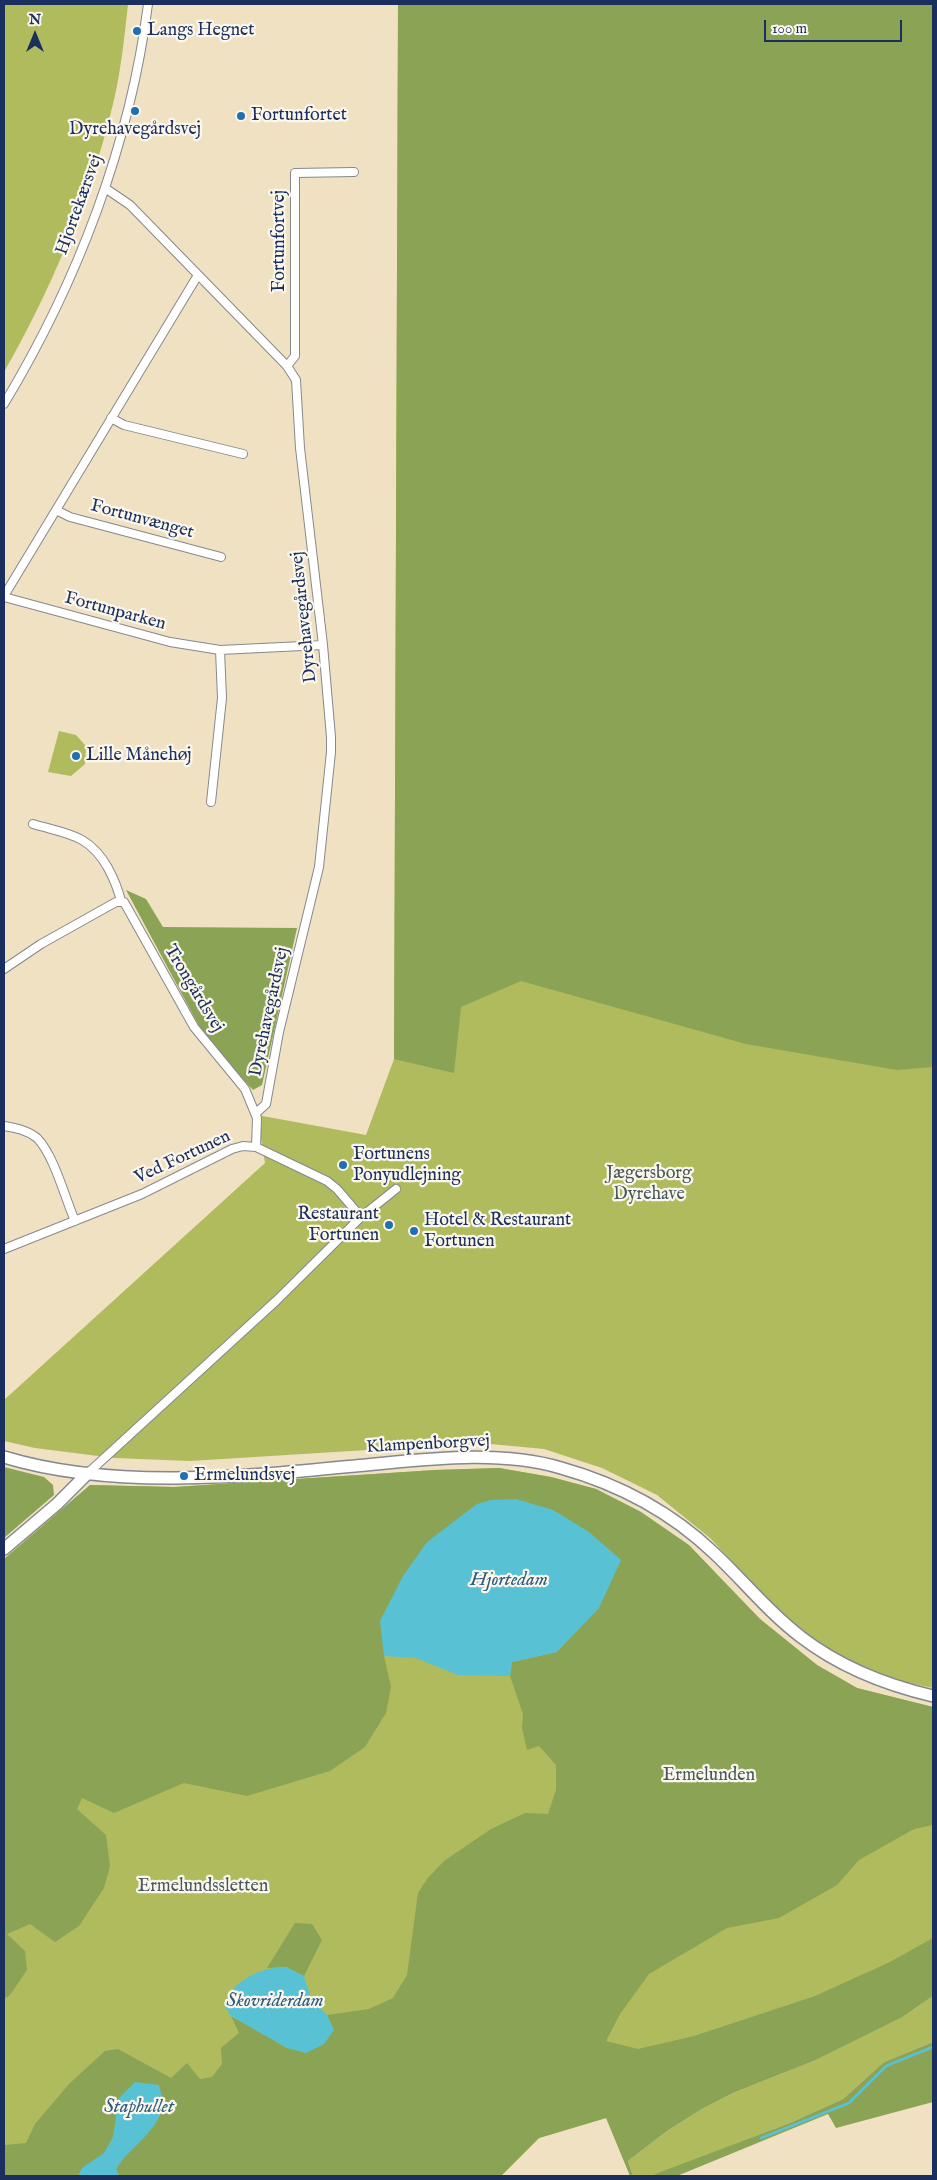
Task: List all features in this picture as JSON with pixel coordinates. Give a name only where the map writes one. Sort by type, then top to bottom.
[{"type":"street","name":"Hjortekærsvej","points":[[4,404],[54,314],[105,188],[134,83],[148,4]]},
{"type":"street","name":"Fortunfortvej","points":[[287,366],[295,356],[295,173],[354,172]]},
{"type":"street","name":"Dyrehavegårdsvej","points":[[105,188],[130,205],[287,366],[296,380],[300,448],[323,645],[331,737],[319,867],[279,1032],[266,1104],[256,1113]]},
{"type":"street","name":"Fortunvænget","points":[[4,596],[198,275]]},
{"type":"street","points":[[112,418],[124,425],[243,454]]},
{"type":"street","name":"Fortunvænget","points":[[56,510],[70,517],[221,557]]},
{"type":"street","name":"Fortunparken","points":[[4,596],[170,642],[220,650],[323,645]]},
{"type":"street","points":[[211,802],[221,708],[220,650]]},
{"type":"street","name":"Trongårdsvej","points":[[33,824],[83,839],[99,852],[118,887],[120,901],[128,905],[194,1027],[245,1089],[256,1113],[256,1146]]},
{"type":"street","points":[[4,969],[41,944],[120,901]]},
{"type":"street","points":[[4,1126],[28,1132],[37,1139],[48,1154],[75,1221]]},
{"type":"street","name":"Ved Fortunen","points":[[4,1249],[142,1194],[232,1149],[243,1146],[256,1146],[332,1185],[361,1218]]},
{"type":"street","points":[[4,1549],[57,1504],[361,1218],[396,1189]]},
{"type":"street","name":"Klampenborgvej","points":[[4,1457],[26,1464],[88,1473],[138,1477],[200,1476],[321,1469],[443,1458],[491,1457],[558,1467],[631,1494],[664,1513],[714,1553],[766,1609],[802,1638],[834,1659],[879,1680],[933,1696]]},
{"type":"green space","points":[[4,4],[128,4],[116,89],[91,181],[51,281],[4,372]]},
{"type":"green space","name":"Jægersborg Dyrehave","points":[[398,4],[933,4],[933,1688],[900,1681],[836,1655],[784,1616],[710,1538],[657,1495],[602,1468],[544,1449],[480,1443],[190,1461],[114,1458],[35,1448],[4,1441],[4,1400],[265,1163],[257,1115],[366,1135],[394,1059]]},
{"type":"green space","name":"Jægersborg Dyrehave","points":[[398,4],[933,4],[933,1067],[897,1070],[746,1044],[521,981],[461,1007],[454,1073],[394,1059]]},
{"type":"green space","points":[[59,731],[76,735],[86,746],[85,764],[71,776],[48,772]]},
{"type":"green space","points":[[126,890],[146,899],[163,927],[297,928],[262,1085],[253,1090],[205,1037]]},
{"type":"green space","points":[[4,1467],[44,1477],[53,1485],[54,1495],[4,1538]]},
{"type":"green space","name":"Ermelunden","points":[[499,1468],[551,1477],[596,1489],[641,1512],[689,1546],[760,1619],[817,1665],[857,1688],[933,1707],[933,1982],[606,2118],[539,2138],[501,2176],[4,2176],[4,1559],[90,1485],[174,1487],[435,1470]]},
{"type":"green space","name":"Ermelunden","points":[[499,1468],[551,1477],[596,1489],[641,1512],[689,1545],[760,1619],[817,1665],[857,1688],[933,1707],[933,1825],[914,1829],[859,1860],[837,1885],[779,1918],[727,1928],[649,1974],[620,2014],[606,2041],[638,2049],[694,2036],[815,1996],[890,1962],[933,1938],[933,1996],[901,2018],[816,2060],[733,2093],[702,2109],[667,2131],[628,2161],[633,2176],[630,2176],[606,2118],[539,2138],[501,2176],[119,2176],[116,2169],[123,2158],[119,2098],[114,2135],[108,2148],[101,2157],[83,2169],[78,2176],[4,2176],[5,2145],[26,2143],[35,2124],[69,2084],[105,2051],[118,2049],[171,2078],[187,2063],[200,2079],[212,2077],[222,2064],[221,2048],[239,2033],[231,2016],[287,2048],[334,2031],[327,2015],[369,2009],[393,1998],[407,1975],[418,1893],[427,1879],[444,1861],[491,1829],[525,1813],[548,1814],[556,1790],[556,1765],[539,1746],[527,1750],[522,1728],[523,1714],[510,1676],[512,1662],[557,1652],[384,1656],[391,1687],[386,1713],[365,1747],[330,1771],[247,1796],[184,1783],[114,1813],[82,1798],[77,1809],[106,1835],[110,1866],[104,1888],[79,1926],[55,1942],[30,1924],[7,1934],[25,1951],[27,1970],[10,1995],[4,1999],[4,1559],[90,1485],[174,1487],[435,1470]]},
{"type":"green space","points":[[295,1923],[312,1924],[322,1940],[304,1976],[286,1967],[267,1968]]},
{"type":"green space","points":[[933,1996],[933,2042],[884,2062],[843,2099],[790,2123],[668,2170],[650,2176],[633,2176],[628,2161],[667,2131],[702,2109],[733,2093],[816,2060],[901,2018]]},
{"type":"green space","points":[[933,2042],[933,2102],[836,2128],[828,2114],[677,2176],[650,2176],[790,2123],[843,2099],[884,2062]]},
{"type":"water","name":"Hjortedam","points":[[516,1499],[553,1510],[589,1532],[621,1560],[599,1608],[557,1652],[512,1662],[510,1676],[458,1675],[416,1658],[384,1656],[380,1621],[403,1576],[427,1542],[477,1504],[491,1500]]},
{"type":"water","name":"Skovriderdam","points":[[286,1967],[304,1976],[311,1999],[327,2015],[334,2030],[324,2044],[306,2053],[287,2048],[231,2016],[224,2005],[235,1988],[249,1976],[258,1972]]},
{"type":"water","name":"Staphullet","points":[[135,2082],[159,2085],[163,2104],[156,2123],[116,2169],[119,2176],[78,2176],[82,2168],[104,2153],[113,2137],[119,2098]]},
{"type":"waterway","points":[[761,2138],[849,2103],[886,2066],[933,2047]]},
{"type":"place","name":"Langs Hegnet","points":[[137,31]]},
{"type":"place","name":"Dyrehavegårdsvej","points":[[135,111]]},
{"type":"place","name":"Fortunfortet","points":[[241,116]]},
{"type":"place","name":"Lille Månehøj","points":[[76,756]]},
{"type":"place","name":"Fortunens Ponyudlejning","points":[[343,1165]]},
{"type":"place","name":"Restaurant Fortunen","points":[[389,1225]]},
{"type":"place","name":"Hotel & Restaurant Fortunen","points":[[414,1231]]},
{"type":"place","name":"Ermelundsvej","points":[[184,1476]]},
{"type":"park label","name":"Ermelundssletten","points":[[203,1887]]}]
